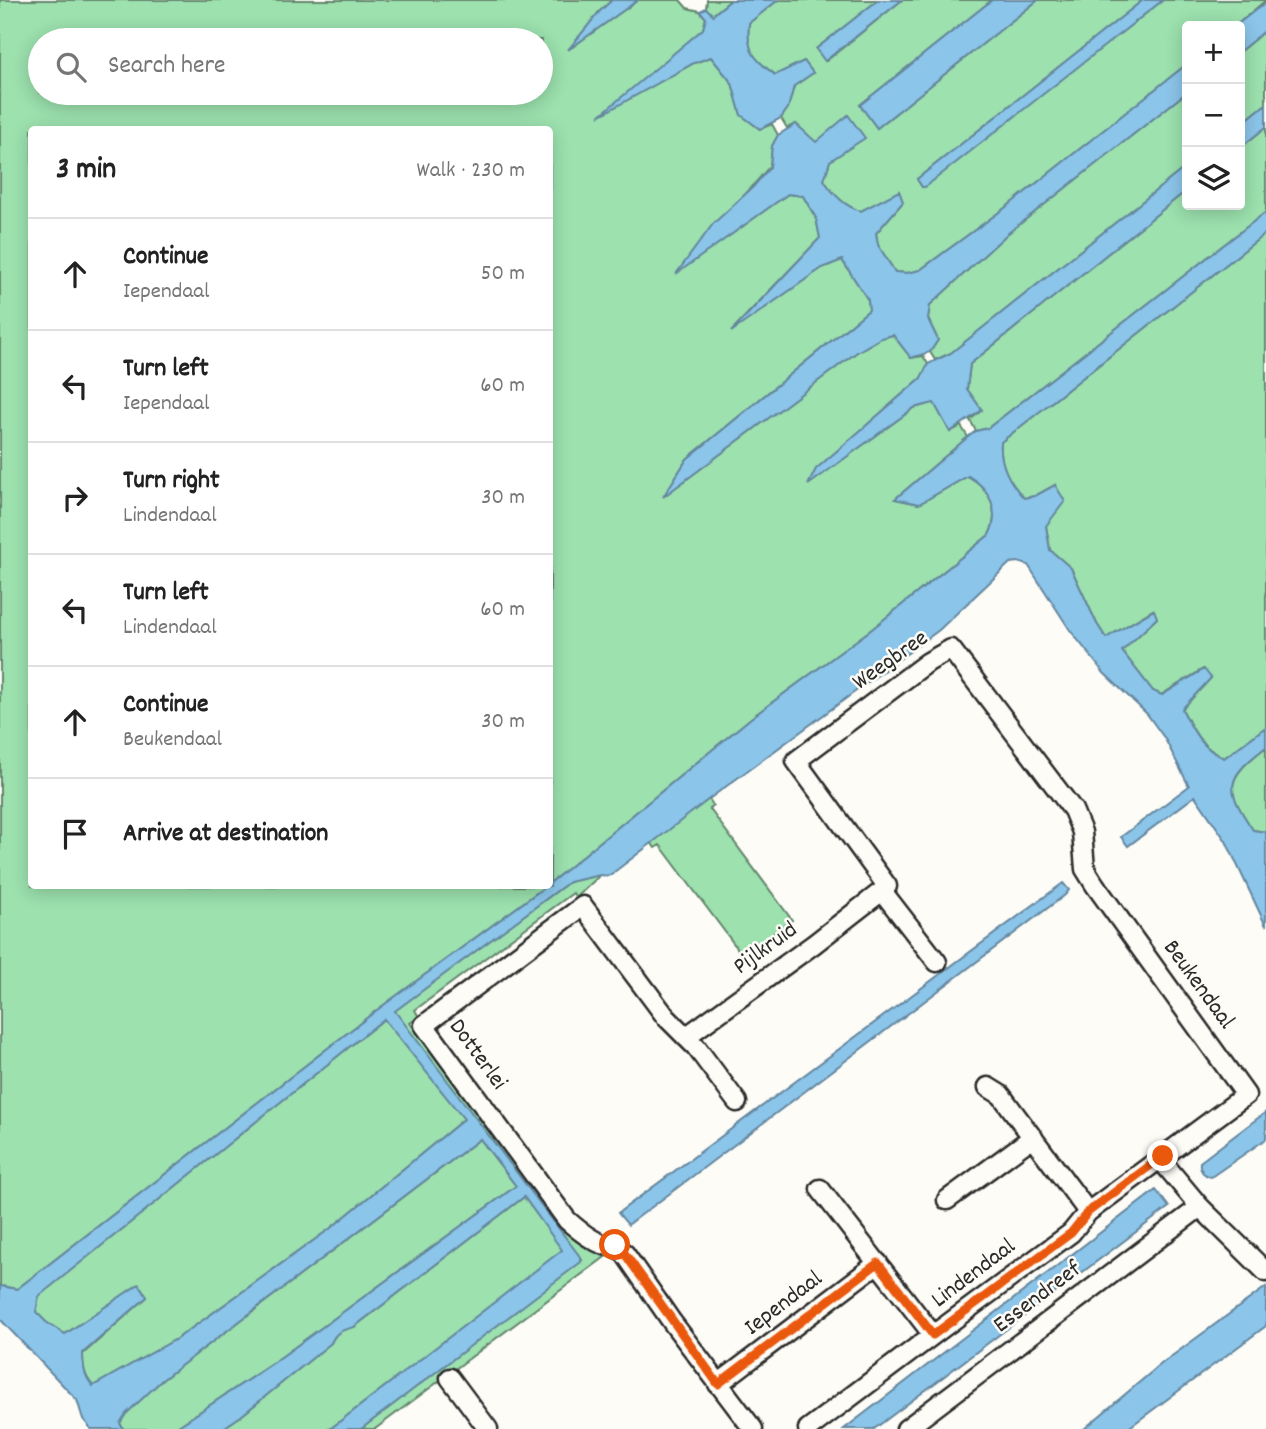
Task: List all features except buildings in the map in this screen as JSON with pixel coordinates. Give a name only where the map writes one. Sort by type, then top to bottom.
[{"type":"street","name":"Weegbree","points":[[937,962],[877,895],[887,886],[796,761],[928,662],[951,649],[1073,810],[1082,832],[1085,869],[1095,885]]},
{"type":"street","name":"Beukendaal","points":[[1088,1212],[1246,1095],[1095,885]]},
{"type":"street","name":"Pijlkruid","points":[[687,1037],[877,895]]},
{"type":"street","name":"Dotterlei","points":[[687,1037],[666,1017],[583,906],[424,1025],[567,1220],[604,1245],[615,1245],[625,1254],[718,1384]]},
{"type":"street","points":[[687,1037],[737,1102]]},
{"type":"street","points":[[988,1087],[1001,1095],[1088,1212]]},
{"type":"street","points":[[947,1200],[1033,1137]]},
{"type":"street","points":[[1160,1159],[1200,1207],[1266,1272]]},
{"type":"street","name":"Lindendaal","points":[[820,1189],[933,1335],[1071,1233],[1088,1212]]},
{"type":"street","name":"Essendreef","points":[[906,1429],[1200,1207]]},
{"type":"street","name":"Iependaal","points":[[718,1384],[878,1263]]},
{"type":"street","points":[[808,1429],[933,1335]]},
{"type":"street","points":[[450,1378],[488,1429]]},
{"type":"street","points":[[718,1384],[753,1429]]},
{"type":"green space","points":[[0,0],[612,0],[571,48],[638,0],[680,0],[687,8],[700,11],[706,18],[703,29],[604,113],[694,63],[711,57],[732,83],[741,115],[760,129],[772,124],[778,135],[772,146],[770,166],[678,272],[788,194],[803,196],[816,218],[820,238],[734,328],[822,268],[842,260],[868,300],[869,310],[687,459],[664,496],[857,352],[881,338],[893,335],[911,358],[923,356],[928,364],[921,378],[817,469],[809,484],[914,408],[934,402],[950,432],[961,426],[968,437],[895,499],[919,504],[968,476],[987,494],[994,517],[989,535],[872,629],[751,718],[553,881],[553,126],[28,126],[28,889],[542,889],[377,1010],[17,1289],[0,1286]]},
{"type":"green space","points":[[707,0],[731,0],[712,15],[706,8]]},
{"type":"green space","points":[[778,0],[878,0],[816,49],[826,61],[902,0],[992,0],[860,105],[877,128],[1038,0],[1143,0],[917,179],[922,187],[1163,0],[1266,0],[1241,21],[1182,21],[1182,68],[1009,205],[920,270],[907,273],[895,272],[878,245],[876,233],[903,202],[899,192],[861,211],[840,199],[831,190],[824,180],[830,161],[864,137],[816,143],[796,124],[787,128],[781,118],[788,108],[794,86],[813,73],[804,61],[776,75],[753,54],[749,41],[749,23]]},
{"type":"green space","points":[[1266,30],[1266,104],[1245,121],[1245,84],[1245,47]]},
{"type":"green space","points":[[1182,96],[1182,170],[951,353],[935,360],[930,352],[938,340],[928,319],[930,305],[1007,234]]},
{"type":"green space","points":[[1266,127],[1266,212],[988,428],[976,431],[970,420],[982,410],[967,389],[970,364],[1182,194],[1182,210],[1245,210],[1245,144]]},
{"type":"green space","points":[[1266,233],[1266,727],[1224,758],[1203,743],[1182,709],[1211,678],[1203,669],[1161,695],[1153,691],[1122,651],[1157,618],[1153,610],[1106,638],[1071,568],[1050,550],[1046,526],[1055,485],[1035,496],[1024,498],[1006,473],[1001,442]]},
{"type":"green space","points":[[1266,747],[1266,832],[1253,830],[1237,804],[1233,785],[1242,768]]},
{"type":"green space","points":[[709,799],[713,805],[709,808],[792,920],[743,956],[660,845],[655,848],[651,842]]},
{"type":"green space","points":[[600,875],[576,898],[573,893],[415,1010],[419,1017],[410,1023],[566,1232],[605,1257],[375,1429],[361,1429],[582,1260],[394,1011],[569,882]]},
{"type":"green space","points":[[384,1019],[464,1119],[331,1228],[178,1338],[93,1386],[85,1371],[83,1354],[147,1297],[138,1285],[65,1334],[36,1312],[38,1296]]},
{"type":"green space","points":[[480,1139],[516,1186],[273,1363],[174,1429],[123,1429],[120,1423],[125,1414],[162,1380]]},
{"type":"green space","points":[[524,1197],[563,1250],[330,1429],[222,1429],[331,1343],[338,1333],[354,1327]]},
{"type":"water","points":[[612,0],[638,0],[568,50],[599,12]]},
{"type":"water","points":[[731,0],[778,0],[749,23],[750,48],[775,75],[804,61],[813,73],[794,86],[788,108],[781,118],[760,129],[741,115],[732,83],[711,57],[694,63],[599,116],[703,29],[706,18],[700,11],[706,8],[713,15]]},
{"type":"water","points":[[878,0],[902,0],[825,61],[816,49]]},
{"type":"water","points":[[992,0],[1038,0],[877,128],[860,105]]},
{"type":"water","points":[[1143,0],[1163,0],[922,187],[917,179]]},
{"type":"water","points":[[1266,2],[1266,30],[1245,47],[1245,21],[1241,21]]},
{"type":"water","points":[[1182,68],[1182,96],[1007,234],[930,305],[928,319],[938,340],[930,352],[911,358],[893,335],[881,338],[857,352],[663,497],[687,459],[869,310],[868,300],[842,260],[822,268],[731,332],[820,238],[816,218],[803,196],[788,194],[676,274],[713,224],[753,187],[770,167],[772,146],[778,135],[796,124],[816,142],[848,115],[865,138],[830,161],[824,180],[840,199],[861,211],[899,191],[903,202],[876,233],[878,245],[895,272],[920,270],[1009,205]]},
{"type":"water","points":[[1266,104],[1266,127],[1245,144],[1245,121]]},
{"type":"water","points":[[1182,170],[1182,194],[970,364],[967,389],[982,410],[950,432],[934,403],[914,408],[808,485],[816,469],[921,378],[928,364],[951,353]]},
{"type":"water","points":[[1266,212],[1266,233],[1001,442],[1001,450],[1006,472],[1024,498],[1035,496],[1055,485],[1065,501],[1046,526],[1050,550],[1071,568],[1106,638],[1154,610],[1157,618],[1122,651],[1153,691],[1162,695],[1204,669],[1211,678],[1182,709],[1204,744],[1224,758],[1266,727],[1266,747],[1242,768],[1233,785],[1237,804],[1253,830],[1266,832],[1266,926],[1226,841],[1195,796],[1128,846],[1121,837],[1189,786],[1165,739],[1147,714],[1104,673],[1070,630],[1028,565],[1010,563],[939,630],[609,876],[600,875],[569,882],[395,1011],[581,1258],[581,1262],[361,1429],[330,1429],[562,1250],[524,1197],[354,1327],[338,1333],[331,1343],[222,1429],[174,1429],[273,1363],[516,1186],[480,1139],[162,1380],[126,1414],[120,1423],[123,1429],[91,1429],[83,1419],[77,1400],[0,1319],[0,1286],[17,1289],[377,1010],[542,889],[553,889],[553,881],[751,718],[872,629],[989,535],[994,518],[991,501],[982,487],[968,476],[919,504],[895,499],[976,431],[988,428]],"holes":[[[384,1019],[464,1119],[331,1228],[178,1338],[93,1386],[85,1371],[83,1353],[147,1297],[139,1284],[65,1334],[36,1312],[39,1296]]]},
{"type":"water","points":[[1063,883],[1069,890],[1065,895],[628,1225],[618,1213]]},
{"type":"water","points":[[1266,1112],[1266,1139],[1211,1177],[1204,1173],[1200,1162]]},
{"type":"water","points":[[1156,1190],[1169,1207],[874,1429],[844,1429]]},
{"type":"water","points":[[1266,1287],[1266,1326],[1127,1429],[1084,1429],[1161,1364]]},
{"type":"route","points":[[615,1245],[625,1254],[718,1384],[878,1263],[933,1335],[1071,1233],[1088,1212],[1163,1156]]}]
